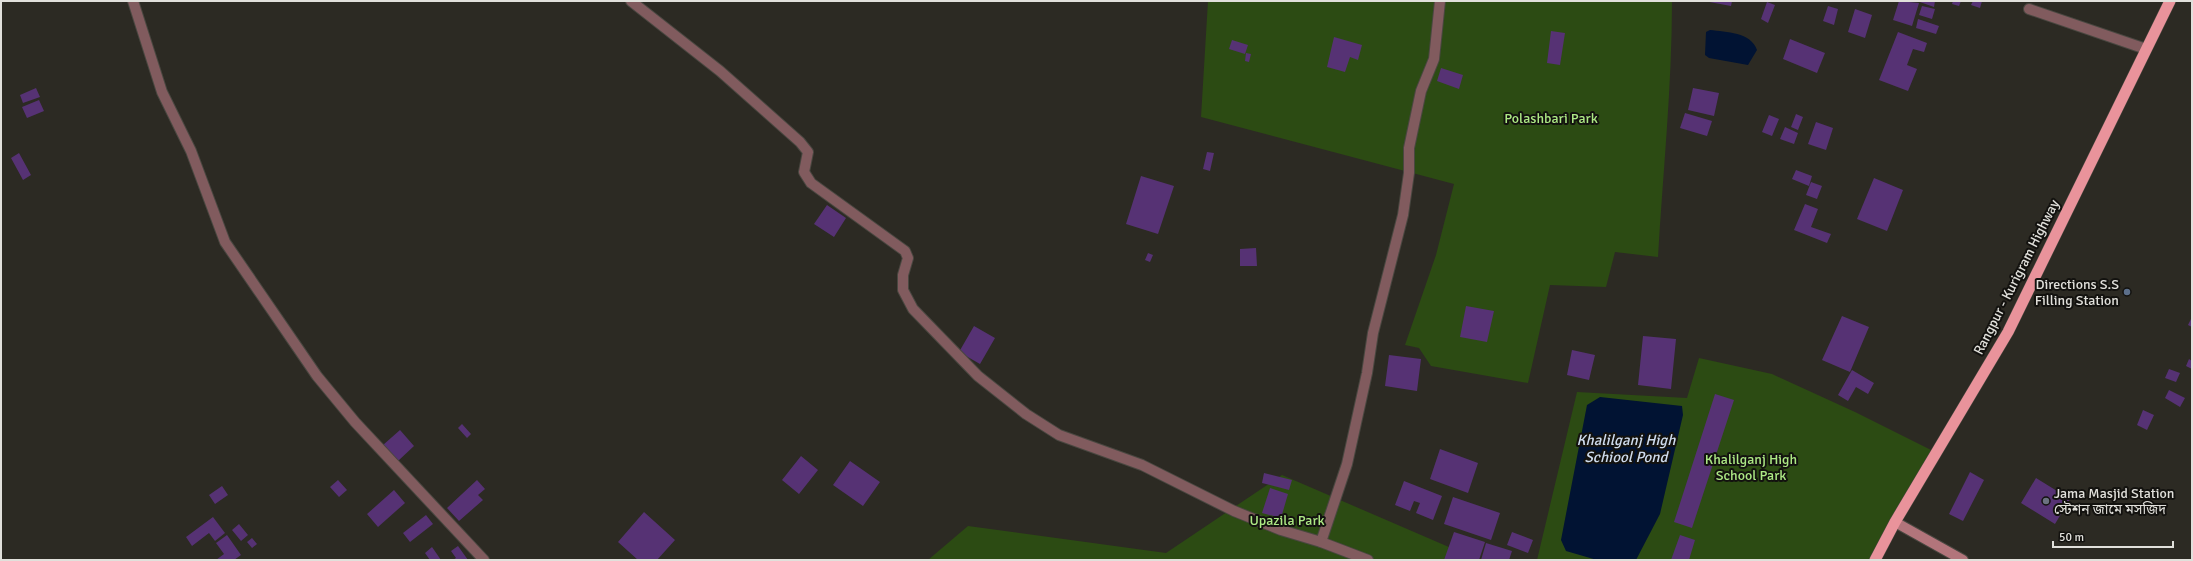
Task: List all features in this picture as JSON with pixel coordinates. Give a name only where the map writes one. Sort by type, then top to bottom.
[{"type":"highway","name":"Rangpur - Kurigram Highway","points":[[1875,560],[1895,522],[2008,332],[2170,1]]},
{"type":"main road","points":[[1895,522],[1963,560]]},
{"type":"street","points":[[133,1],[162,92],[191,151],[225,242],[317,376],[355,422],[484,560]]},
{"type":"street","points":[[631,1],[720,71],[800,142],[808,152],[804,172],[812,183],[905,251],[908,258],[903,275],[903,290],[913,309],[978,376],[1026,414],[1059,435],[1142,465],[1234,511],[1281,530],[1321,542],[1368,560]]},
{"type":"street","points":[[1321,542],[1347,464],[1367,373],[1373,333],[1403,215],[1409,173],[1410,148],[1421,91],[1434,59],[1440,1]]},
{"type":"street","points":[[2029,8],[2146,49]]},
{"type":"green space","name":"Polashbari Park","points":[[1208,1],[1672,1],[1669,97],[1658,257],[1615,252],[1606,287],[1550,285],[1528,383],[1431,366],[1419,348],[1405,345],[1436,255],[1454,184],[1201,117]]},
{"type":"green space","name":"Khalilganj High School Park","points":[[1699,358],[1772,374],[1855,412],[1931,450],[1881,560],[1537,560],[1577,392],[1687,398]]},
{"type":"green space","name":"Upazila Park","points":[[1282,475],[1479,560],[928,560],[968,526],[1166,553]]},
{"type":"water","points":[[1710,30],[1730,32],[1744,36],[1754,44],[1757,50],[1748,65],[1709,58],[1705,55],[1706,32]]},
{"type":"water","name":"Khalilganj High Schiool Pond","points":[[1600,397],[1682,406],[1683,415],[1660,514],[1636,560],[1597,560],[1566,551],[1561,540],[1587,405]]},
{"type":"building","points":[[1704,1],[1732,1],[1731,6]]},
{"type":"building","points":[[1899,1],[1919,3],[1912,26],[1893,20]]},
{"type":"building","points":[[1917,1],[1935,1],[1934,7]]},
{"type":"building","points":[[1953,1],[1961,1],[1959,6],[1952,4]]},
{"type":"building","points":[[1973,1],[1982,1],[1980,8],[1971,5]]},
{"type":"building","points":[[1767,2],[1775,5],[1768,23],[1761,19]]},
{"type":"building","points":[[1828,6],[1838,9],[1834,25],[1823,21]]},
{"type":"building","points":[[1922,6],[1935,9],[1932,19],[1919,15]]},
{"type":"building","points":[[1855,9],[1872,15],[1865,38],[1848,32]]},
{"type":"building","points":[[1918,19],[1939,26],[1936,34],[1916,28]]},
{"type":"building","points":[[1551,31],[1565,33],[1560,65],[1547,63]]},
{"type":"building","points":[[1898,32],[1927,43],[1924,52],[1913,49],[1907,65],[1917,69],[1908,91],[1879,80]]},
{"type":"building","points":[[1334,37],[1362,45],[1358,60],[1350,57],[1345,72],[1327,67]]},
{"type":"building","points":[[1790,39],[1825,53],[1817,73],[1783,59]]},
{"type":"building","points":[[1232,40],[1248,45],[1245,54],[1229,49]]},
{"type":"building","points":[[1246,53],[1251,54],[1249,62],[1245,61]]},
{"type":"building","points":[[1441,68],[1463,75],[1459,89],[1437,81]]},
{"type":"building","points":[[36,88],[40,97],[23,103],[20,95]]},
{"type":"building","points":[[1693,88],[1719,93],[1714,116],[1688,110]]},
{"type":"building","points":[[39,100],[44,111],[27,118],[22,107]]},
{"type":"building","points":[[1685,113],[1712,121],[1707,136],[1680,128]]},
{"type":"building","points":[[1796,114],[1803,117],[1798,130],[1791,127]]},
{"type":"building","points":[[1769,115],[1779,119],[1772,136],[1762,132]]},
{"type":"building","points":[[1816,122],[1833,128],[1826,150],[1808,144]]},
{"type":"building","points":[[1785,127],[1798,133],[1794,144],[1780,139]]},
{"type":"building","points":[[1207,152],[1214,153],[1210,171],[1203,169]]},
{"type":"building","points":[[19,153],[31,175],[23,180],[11,158]]},
{"type":"building","points":[[1796,170],[1812,176],[1809,186],[1792,179]]},
{"type":"building","points":[[1141,176],[1174,186],[1158,234],[1126,224]]},
{"type":"building","points":[[1874,178],[1903,190],[1887,231],[1857,219]]},
{"type":"building","points":[[1811,182],[1822,186],[1817,199],[1806,195]]},
{"type":"building","points":[[1805,204],[1818,209],[1811,227],[1831,234],[1827,243],[1794,230]]},
{"type":"building","points":[[827,205],[846,218],[834,237],[814,224]]},
{"type":"building","points":[[1256,248],[1257,266],[1240,266],[1240,249]]},
{"type":"building","points":[[1148,253],[1153,255],[1150,262],[1145,260]]},
{"type":"building","points":[[1466,306],[1494,311],[1487,342],[1460,337]]},
{"type":"building","points":[[1842,316],[1869,327],[1850,372],[1822,360]]},
{"type":"building","points":[[2192,317],[2192,327],[2188,325]]},
{"type":"building","points":[[974,326],[995,338],[980,364],[959,352]]},
{"type":"building","points":[[1643,336],[1676,339],[1671,389],[1638,385]]},
{"type":"building","points":[[1572,350],[1595,355],[1589,380],[1567,375]]},
{"type":"building","points":[[1389,355],[1421,359],[1417,391],[1385,386]]},
{"type":"building","points":[[2189,359],[2192,361],[2192,369],[2186,366]]},
{"type":"building","points":[[2169,369],[2180,373],[2176,382],[2165,378]]},
{"type":"building","points":[[1852,370],[1874,383],[1868,394],[1856,387],[1848,401],[1838,395]]},
{"type":"building","points":[[2169,390],[2185,398],[2180,407],[2165,398]]},
{"type":"building","points":[[1715,394],[1734,400],[1692,528],[1674,522]]},
{"type":"building","points":[[2143,410],[2154,415],[2147,430],[2137,425]]},
{"type":"building","points":[[462,424],[471,434],[467,438],[458,428]]},
{"type":"building","points":[[400,430],[414,446],[398,461],[383,445]]},
{"type":"building","points":[[1440,449],[1478,463],[1468,493],[1430,479]]},
{"type":"building","points":[[801,456],[818,470],[799,494],[782,480]]},
{"type":"building","points":[[850,461],[880,482],[863,506],[833,485]]},
{"type":"building","points":[[1970,472],[1984,480],[1963,521],[1949,514]]},
{"type":"building","points":[[1264,473],[1292,480],[1289,490],[1262,483]]},
{"type":"building","name":"Jama Masjid Station স্টেশন জামে মসজিদ","points":[[2036,478],[2070,499],[2055,524],[2021,503]]},
{"type":"building","points":[[338,480],[347,490],[339,497],[330,487]]},
{"type":"building","points":[[477,480],[485,489],[478,495],[483,500],[459,521],[447,508]]},
{"type":"building","points":[[1404,481],[1442,496],[1433,520],[1416,513],[1420,503],[1414,501],[1410,511],[1395,505]]},
{"type":"building","points":[[222,486],[228,495],[215,504],[209,495]]},
{"type":"building","points":[[1270,488],[1288,494],[1281,518],[1262,513]]},
{"type":"building","points":[[394,490],[405,503],[378,527],[367,514]]},
{"type":"building","points":[[1453,497],[1500,513],[1491,540],[1444,524]]},
{"type":"building","points":[[644,512],[675,540],[657,560],[638,560],[618,542]]},
{"type":"building","points":[[426,515],[433,524],[410,542],[403,533]]},
{"type":"building","points":[[213,517],[225,533],[215,541],[209,533],[192,546],[186,537]]},
{"type":"building","points":[[239,524],[248,535],[241,541],[232,530]]},
{"type":"building","points":[[1454,532],[1485,542],[1479,560],[1444,560]]},
{"type":"building","points":[[1512,532],[1533,540],[1528,553],[1507,545]]},
{"type":"building","points":[[227,535],[241,555],[234,560],[216,560],[224,554],[216,543]]},
{"type":"building","points":[[1680,535],[1695,540],[1689,560],[1671,560]]},
{"type":"building","points":[[252,538],[257,544],[252,548],[247,542]]},
{"type":"building","points":[[1486,543],[1512,551],[1509,560],[1481,560]]},
{"type":"building","points":[[458,546],[468,560],[453,560],[456,558],[451,551]]},
{"type":"building","points":[[432,547],[441,560],[430,560],[425,553]]},
{"type":"place","name":"Directions S.S Filling Station","points":[[2127,292]]},
{"type":"place","name":"Jama Masjid Station স্টেশন জামে মসজিদ","points":[[2046,501]]}]
